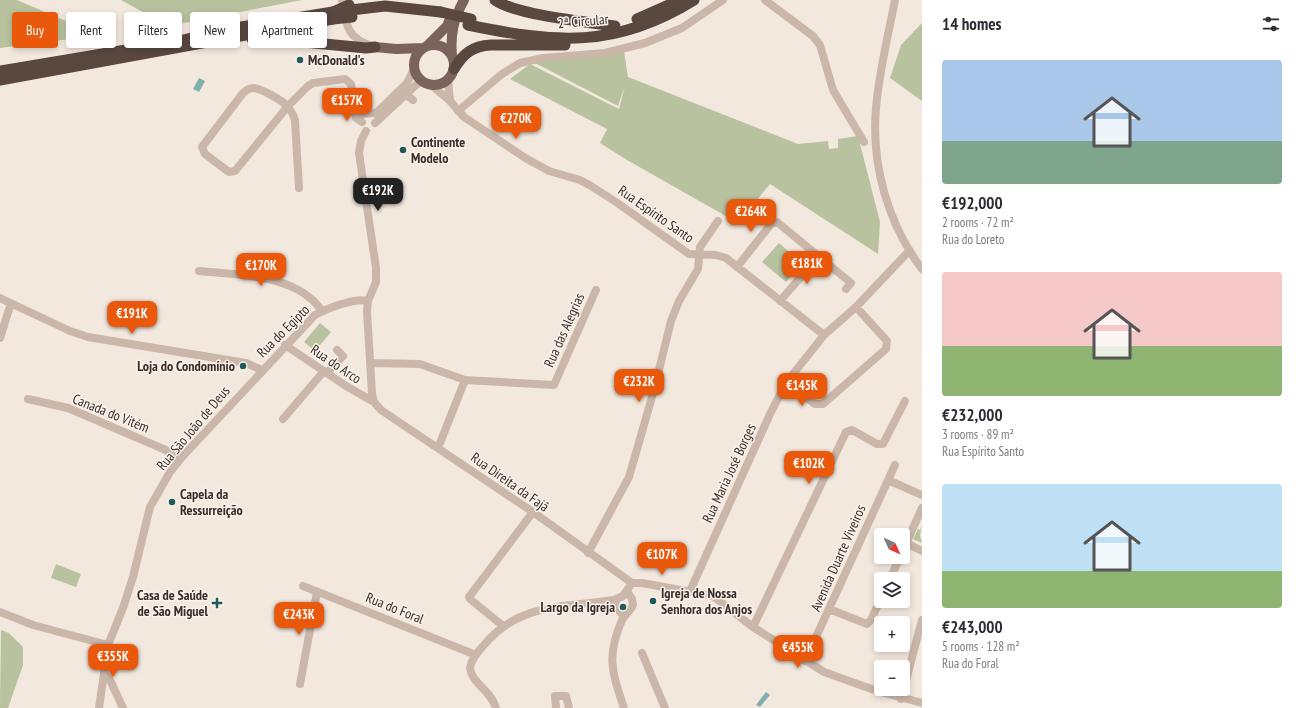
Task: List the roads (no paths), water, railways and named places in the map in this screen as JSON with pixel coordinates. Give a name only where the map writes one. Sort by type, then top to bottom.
[{"type":"highway","points":[[240,37],[333,16],[348,8],[379,0]]},
{"type":"highway","points":[[495,0],[507,7],[529,12],[585,23],[615,26]]},
{"type":"highway","name":"2ª Circular","points":[[469,22],[542,31],[567,32],[615,26],[638,19],[680,0]]},
{"type":"highway","name":"2ª Circular","points":[[469,22],[540,38],[567,39],[594,37],[622,32],[649,23],[694,0]]},
{"type":"highway","points":[[348,8],[385,6],[440,15],[469,22]]},
{"type":"highway","points":[[0,71],[333,16]]},
{"type":"highway","points":[[451,74],[464,54],[479,46],[491,44],[560,46],[584,43],[594,37]]},
{"type":"highway","points":[[240,38],[283,40],[366,48],[375,46]]},
{"type":"highway","points":[[0,80],[190,46]]},
{"type":"main road","points":[[414,66],[418,52],[447,26],[460,0]]},
{"type":"main road","points":[[396,50],[414,66],[427,83],[440,84],[451,74],[451,38],[454,22],[464,0]]},
{"type":"main road","points":[[375,46],[396,50],[432,45],[444,47],[452,55]]},
{"type":"street","points":[[458,111],[502,74],[520,63],[543,58],[605,52],[646,43],[682,28],[723,0]]},
{"type":"street","points":[[765,0],[814,36],[820,45],[833,90],[864,142]]},
{"type":"street","points":[[895,0],[877,94],[876,147],[878,165],[893,219],[909,251],[922,269]]},
{"type":"street","points":[[348,8],[346,24],[352,35],[358,40],[375,46]]},
{"type":"street","points":[[374,402],[370,363],[368,301],[375,287],[376,268],[359,153],[361,141],[366,131],[373,129],[374,118],[407,83],[414,66]]},
{"type":"street","points":[[450,101],[451,74]]},
{"type":"street","points":[[299,188],[295,120],[288,106],[279,99],[255,88],[246,90],[203,144],[203,152],[227,171],[233,172],[288,106],[313,83],[345,79],[351,84],[356,118],[362,122],[363,128],[366,131]]},
{"type":"street","points":[[362,122],[366,118],[374,118],[405,94],[427,83]]},
{"type":"street","name":"Rua Espírito Santo","points":[[427,83],[450,101],[458,111],[526,159],[549,171],[580,180],[591,186],[616,202],[684,251],[699,254],[698,270],[683,293],[671,321],[630,473],[588,553]]},
{"type":"street","points":[[405,94],[413,100]]},
{"type":"street","points":[[354,108],[362,114],[374,118]]},
{"type":"street","points":[[718,221],[700,247],[699,254],[716,255],[726,258],[824,336]]},
{"type":"street","points":[[737,267],[771,224],[777,222],[851,283],[846,289]]},
{"type":"street","name":"Rua Maria José Borges","points":[[690,591],[770,414],[786,383],[824,336],[856,307],[909,251]]},
{"type":"street","points":[[780,301],[819,256]]},
{"type":"street","points":[[199,271],[262,277],[275,280],[311,297],[322,311]]},
{"type":"street","name":"Rua das Alegrias","points":[[465,380],[554,385],[596,290]]},
{"type":"street","points":[[0,298],[70,331],[88,337],[246,363],[262,370]]},
{"type":"street","name":"Rua do Egipto","points":[[262,370],[309,320],[322,311],[359,299],[368,301]]},
{"type":"street","points":[[0,338],[11,303]]},
{"type":"street","points":[[786,383],[815,404],[823,404],[886,349],[887,341],[856,307]]},
{"type":"street","name":"Rua do Arco","points":[[285,345],[366,399],[374,402]]},
{"type":"street","points":[[283,419],[326,372],[343,356],[337,350]]},
{"type":"street","points":[[370,363],[420,364],[465,380],[438,448]]},
{"type":"street","name":"Rua São João de Deus","points":[[98,708],[108,645],[125,602],[150,507],[170,472],[182,457],[262,370]]},
{"type":"street","name":"Canada do Vitém","points":[[28,399],[68,408],[182,457]]},
{"type":"street","name":"Rua Direita da Fajã","points":[[374,402],[381,410],[533,512],[588,553],[632,583]]},
{"type":"street","points":[[753,627],[846,432],[852,430],[877,444],[883,444],[905,402]]},
{"type":"street","name":"Avenida Duarte Viveiros","points":[[805,661],[895,465]]},
{"type":"street","points":[[888,480],[922,495]]},
{"type":"street","points":[[910,535],[922,508]]},
{"type":"street","points":[[503,626],[469,597],[533,512]]},
{"type":"street","points":[[910,547],[922,551]]},
{"type":"street","points":[[495,705],[490,695],[470,672],[470,663],[503,626],[531,612],[614,600],[628,591],[632,583],[690,591],[716,598],[753,627],[805,661],[839,678],[901,699],[922,703]]},
{"type":"street","name":"Rua do Foral","points":[[303,586],[476,655]]},
{"type":"street","points":[[624,708],[612,672],[611,659],[624,616],[633,605],[628,591]]},
{"type":"street","points":[[300,684],[317,592]]},
{"type":"street","points":[[614,600],[618,610],[624,616]]},
{"type":"street","points":[[829,609],[867,624],[871,620],[876,608]]},
{"type":"street","points":[[0,612],[33,625],[108,645]]},
{"type":"street","points":[[901,699],[922,620]]},
{"type":"street","points":[[642,653],[666,708]]},
{"type":"street","points":[[104,673],[110,680],[123,708]]},
{"type":"street","points":[[556,708],[555,696],[566,696],[569,708]]},
{"type":"water","points":[[199,78],[205,81],[199,92],[193,89]]},
{"type":"water","points":[[766,692],[770,695],[760,707],[756,705]]},
{"type":"place","name":"McDonald's","points":[[300,60]]},
{"type":"place","name":"Continente Modelo","points":[[403,150]]},
{"type":"place","name":"Loja do Condomínio","points":[[243,366]]},
{"type":"place","name":"Capela da Ressurreição","points":[[172,502]]},
{"type":"place","name":"Igreja de Nossa Senhora dos Anjos","points":[[653,601]]},
{"type":"place","name":"Casa de Saúde de São Miguel","points":[[217,603]]},
{"type":"place","name":"Largo da Igreja","points":[[623,607]]}]
